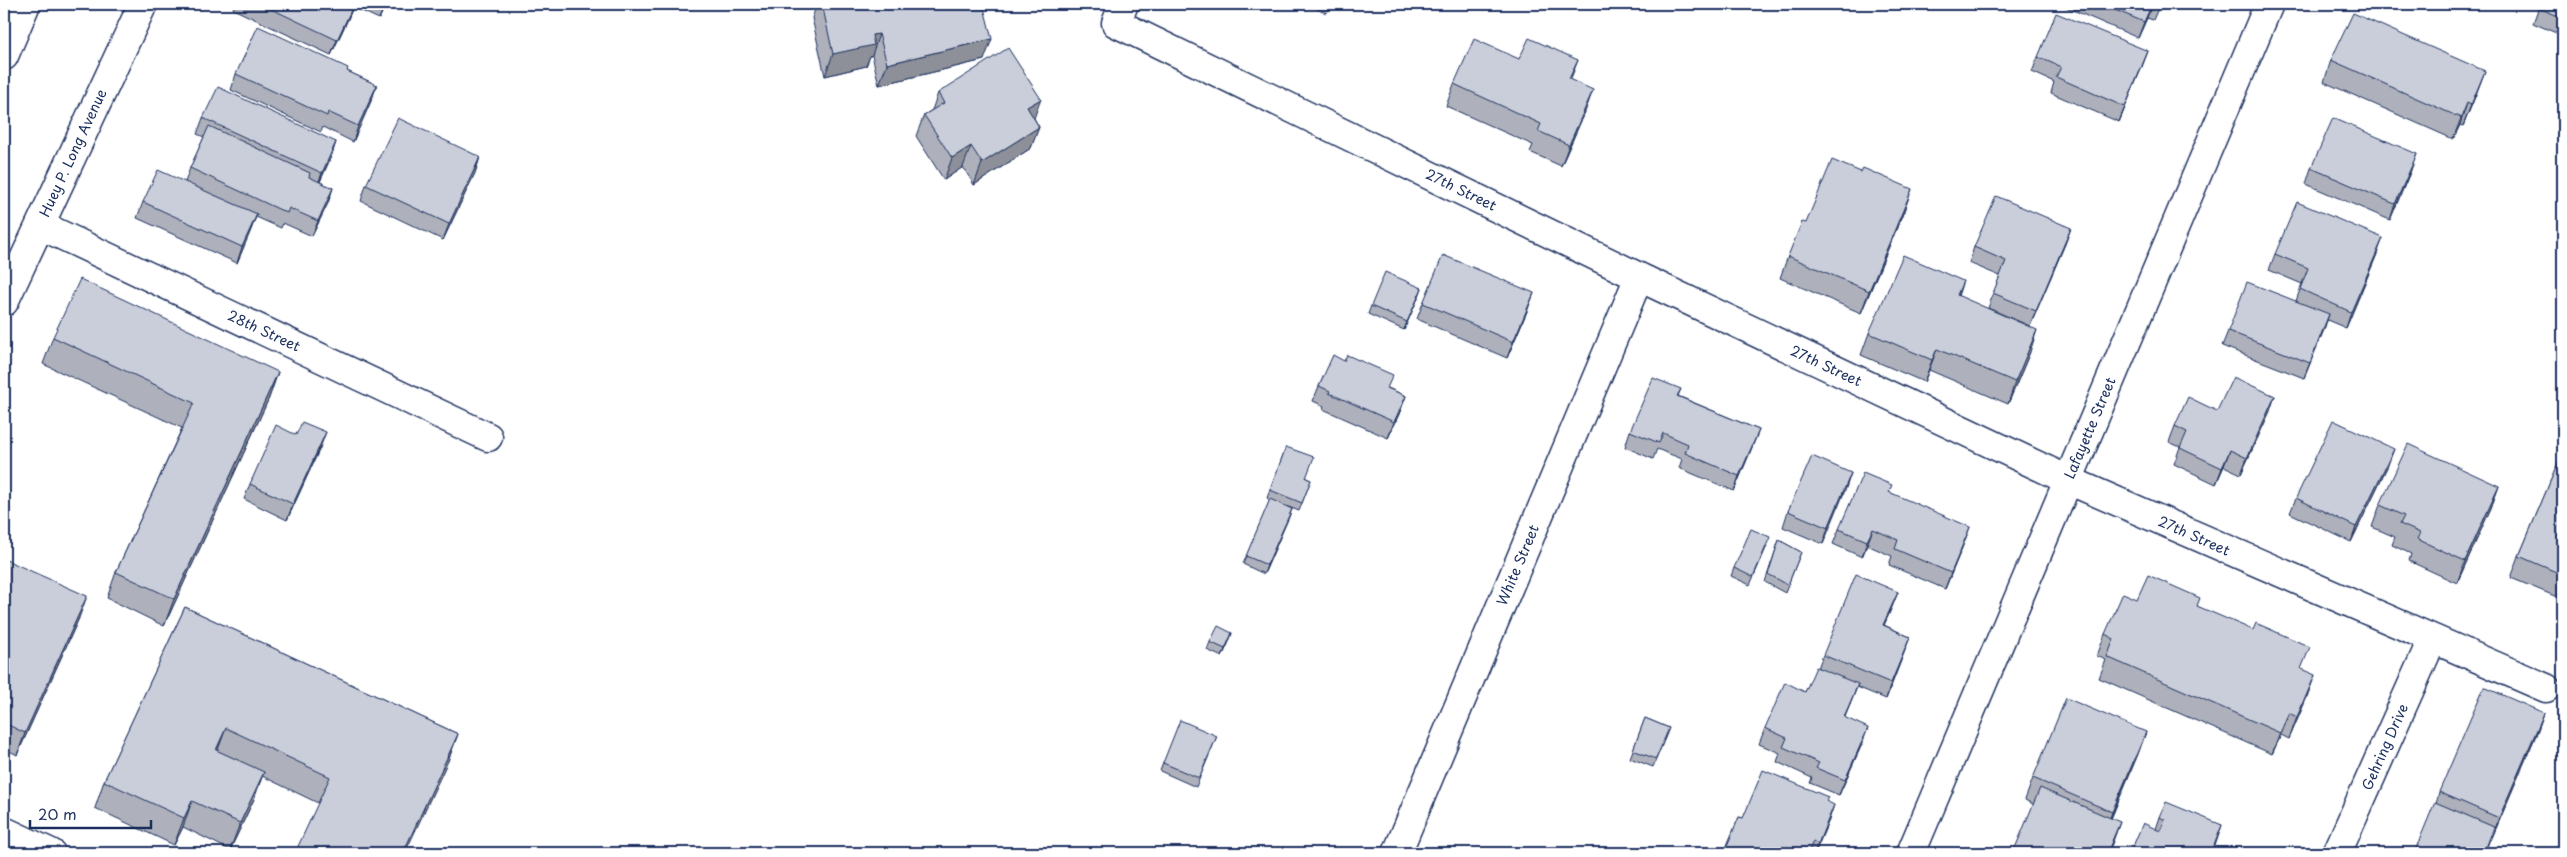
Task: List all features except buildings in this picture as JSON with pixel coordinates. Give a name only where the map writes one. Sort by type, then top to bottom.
[{"type":"street","points":[[4,56],[26,4]]},
{"type":"street","name":"Huey P. Long Avenue","points":[[4,302],[143,4]]},
{"type":"street","name":"Lafayette Street","points":[[1911,853],[2269,4]]},
{"type":"street","name":"27th Street","points":[[1120,13],[1639,277],[2068,480],[2546,688]]},
{"type":"street","name":"28th Street","points":[[40,225],[488,437]]},
{"type":"street","name":"White Street","points":[[1397,853],[1639,277]]},
{"type":"street","name":"Gehring Drive","points":[[2337,853],[2432,640]]},
{"type":"street","points":[[4,831],[51,853]]}]
